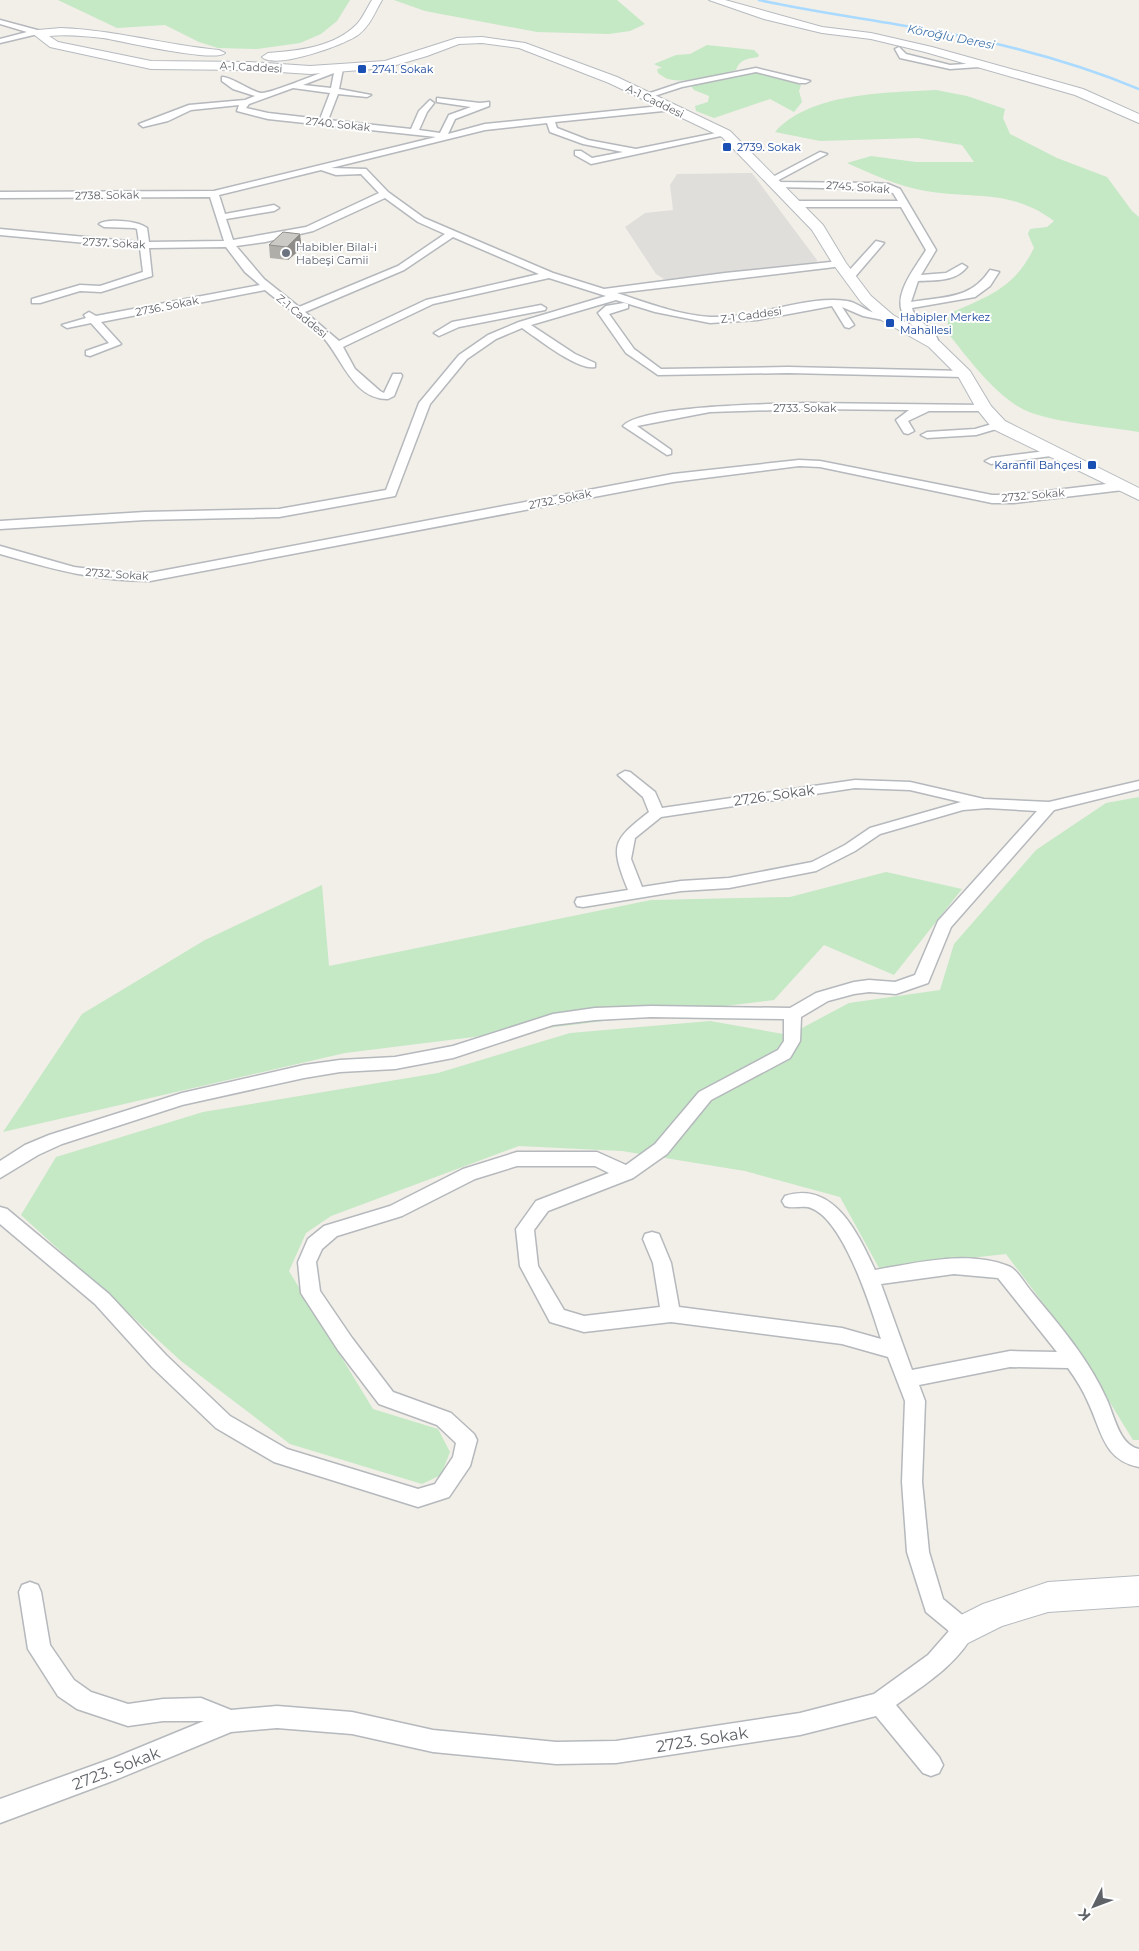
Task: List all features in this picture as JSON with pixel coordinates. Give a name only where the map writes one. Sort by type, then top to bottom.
[{"type":"main road","points":[[258,52],[287,49],[325,39],[353,21],[365,0]]},
{"type":"main road","points":[[38,33],[76,35],[220,57],[276,57],[314,50],[334,44],[350,35],[362,26],[377,0]]},
{"type":"main road","points":[[714,0],[768,17],[1001,61],[1076,83],[1139,112]]},
{"type":"main road","points":[[734,0],[899,49],[979,65]]},
{"type":"main road","points":[[821,26],[870,27],[940,40]]},
{"type":"main road","points":[[821,26],[903,43],[1079,92],[1139,120]]},
{"type":"main road","points":[[38,33],[68,30],[137,43],[231,53]]},
{"type":"main road","name":"A-1 Caddesi","points":[[38,33],[54,45],[151,65],[339,69],[399,61],[457,41],[482,40],[521,45],[613,80],[726,134],[818,228],[840,264],[866,299],[888,318],[934,344],[964,374],[984,408],[999,425],[1139,495]]},
{"type":"main road","points":[[980,51],[1001,61]]},
{"type":"main road","name":"2723. Sokak","points":[[964,1630],[994,1614],[1048,1597],[1139,1591]]},
{"type":"street","points":[[0,22],[38,33]]},
{"type":"street","points":[[0,40],[38,33]]},
{"type":"street","points":[[143,124],[165,119],[194,107],[246,102],[339,69]]},
{"type":"street","points":[[323,122],[332,106],[333,91],[339,69]]},
{"type":"street","points":[[645,96],[687,83],[756,70],[764,70],[781,77],[806,81]]},
{"type":"street","points":[[225,80],[236,87],[263,96]]},
{"type":"street","points":[[291,85],[367,96]]},
{"type":"street","points":[[440,100],[483,105],[452,117],[444,135]]},
{"type":"street","name":"2740. Sokak","points":[[246,102],[240,109],[249,113],[444,135]]},
{"type":"street","points":[[414,132],[423,111],[430,103]]},
{"type":"street","points":[[214,194],[318,166],[444,135],[485,127],[670,108]]},
{"type":"street","points":[[550,120],[553,130],[566,136],[636,152]]},
{"type":"street","points":[[578,152],[591,161],[726,134]]},
{"type":"street","points":[[774,182],[822,154]]},
{"type":"street","points":[[318,166],[336,172],[363,172],[385,194],[404,204],[409,212],[415,216],[549,275]]},
{"type":"street","name":"2745. Sokak","points":[[774,182],[888,187],[897,191],[931,250],[905,296],[906,306]]},
{"type":"street","name":"2738. Sokak","points":[[0,195],[214,194]]},
{"type":"street","name":"Z-1 Caddesi","points":[[214,194],[229,244],[237,257],[266,287],[298,311],[337,345],[361,338],[414,308],[430,302],[549,275],[601,293],[682,316],[721,320],[757,317],[813,304],[835,303],[848,304],[867,314],[888,318]]},
{"type":"street","name":"2737. Sokak","points":[[0,232],[90,242],[146,245],[229,244],[303,231],[336,220],[354,208],[385,194]]},
{"type":"street","points":[[793,204],[904,204]]},
{"type":"street","points":[[222,217],[274,208]]},
{"type":"street","points":[[36,300],[80,288],[102,289],[148,274],[146,245],[140,226],[104,224]]},
{"type":"street","points":[[298,311],[401,268],[453,233]]},
{"type":"street","points":[[850,276],[869,251],[879,243]]},
{"type":"street","points":[[601,293],[725,276],[840,264]]},
{"type":"street","points":[[916,278],[952,275],[962,267]]},
{"type":"street","points":[[934,344],[930,334],[905,312],[906,306],[971,295],[986,284],[994,272]]},
{"type":"street","name":"2736. Sokak","points":[[67,325],[90,316],[266,287]]},
{"type":"street","points":[[439,333],[456,324],[470,320],[501,317],[585,297],[614,297]]},
{"type":"street","points":[[0,525],[146,516],[279,513],[391,492],[425,403],[463,357],[492,337],[523,324],[614,297]]},
{"type":"street","points":[[835,303],[849,325]]},
{"type":"street","points":[[642,305],[610,308],[603,313],[630,351],[658,372],[788,370],[964,374]]},
{"type":"street","points":[[90,316],[116,344],[90,353]]},
{"type":"street","points":[[523,324],[571,356],[590,365]]},
{"type":"street","points":[[337,345],[344,362],[378,396],[388,396],[397,376]]},
{"type":"street","name":"2733. Sokak","points":[[667,452],[629,426],[636,422],[659,417],[710,409],[806,406],[984,408]]},
{"type":"street","points":[[908,432],[902,420],[912,413],[936,407]]},
{"type":"street","points":[[927,435],[976,432],[999,425]]},
{"type":"street","points":[[991,461],[1054,453]]},
{"type":"street","points":[[1020,466],[1069,460]]},
{"type":"street","name":"2732. Sokak","points":[[0,550],[74,571],[123,577],[150,577],[712,471],[799,463],[820,464],[992,499],[1014,499],[1123,486]]},
{"type":"street","points":[[625,775],[650,795],[657,813],[628,836],[623,858],[636,894]]},
{"type":"street","name":"2726. Sokak","points":[[657,813],[855,784],[910,786],[987,803],[1049,807],[1139,785]]},
{"type":"street","name":"2726. Sokak","points":[[583,902],[681,886],[729,883],[816,866],[850,848],[875,830],[962,806],[987,803]]},
{"type":"street","points":[[0,1171],[18,1156],[125,1116],[269,1079],[337,1067],[399,1063],[456,1052],[547,1021],[567,1017],[653,1013],[728,1011],[793,1014],[822,997],[854,988],[869,986],[896,988],[922,979],[944,925],[1049,807]]},
{"type":"street","points":[[793,1014],[792,1041],[784,1054],[705,1096],[662,1149],[627,1173],[542,1206],[525,1228],[529,1266],[557,1316],[584,1324],[670,1314],[842,1336],[895,1351]]},
{"type":"street","points":[[0,1214],[102,1299],[159,1361],[223,1422],[281,1456],[418,1498],[442,1491],[463,1460],[467,1440],[444,1419],[386,1398],[345,1344],[311,1293],[307,1262],[315,1244],[331,1231],[396,1211],[469,1174],[517,1159],[597,1159],[627,1173]]},
{"type":"street","points":[[791,1201],[815,1202],[833,1213],[871,1278],[895,1351],[915,1401],[912,1482],[918,1552],[934,1605],[964,1630]]},
{"type":"street","points":[[652,1238],[662,1263],[670,1314]]},
{"type":"street","points":[[871,1278],[940,1267],[991,1268],[1004,1272],[1075,1360],[1097,1400],[1114,1442],[1133,1458],[1139,1458]]},
{"type":"street","points":[[906,1379],[1010,1359],[1075,1360]]},
{"type":"street","name":"2723. Sokak","points":[[30,1592],[39,1649],[66,1688],[85,1701],[128,1715],[163,1710],[201,1710],[231,1721]]},
{"type":"street","name":"2723. Sokak","points":[[0,1811],[115,1769],[231,1721],[277,1717],[352,1723],[433,1741],[556,1753],[616,1752],[800,1724],[880,1704],[936,1662],[964,1630]]},
{"type":"street","points":[[880,1704],[931,1765]]},
{"type":"shaded area","points":[[752,173],[817,260],[816,264],[676,279],[664,279],[656,274],[625,227],[645,213],[673,210],[670,185],[677,174]]},
{"type":"green space","points":[[58,0],[350,0],[337,21],[321,34],[300,43],[257,49],[218,48],[199,42],[165,25],[117,28]]},
{"type":"green space","points":[[394,0],[617,0],[645,24],[630,31],[609,34],[537,32],[425,11]]},
{"type":"green space","points":[[707,45],[754,50],[759,55],[742,62],[736,70],[702,79],[684,81],[667,79],[658,73],[657,69],[662,68],[654,64],[676,55],[690,54]]},
{"type":"green space","points":[[752,71],[765,72],[801,85],[799,91],[802,102],[794,112],[770,99],[714,118],[696,111],[695,106],[708,102],[709,96],[694,90],[690,85]]},
{"type":"green space","points":[[936,90],[967,96],[1005,109],[1003,118],[1010,134],[1057,158],[1107,177],[1132,211],[1139,217],[1139,432],[1044,417],[1019,407],[989,382],[947,332],[949,314],[999,290],[1018,273],[1034,248],[1028,234],[1030,229],[1047,227],[1054,221],[1023,204],[992,197],[916,189],[886,180],[847,163],[871,156],[916,162],[974,162],[962,145],[918,138],[820,141],[775,132],[790,119],[808,109],[828,102],[872,94]]},
{"type":"green space","points":[[1139,797],[1139,1440],[1133,1440],[1074,1344],[1006,1254],[879,1268],[840,1197],[745,1171],[622,1151],[519,1146],[331,1216],[306,1233],[289,1271],[373,1409],[438,1429],[450,1452],[441,1475],[422,1484],[290,1444],[181,1361],[21,1215],[56,1157],[203,1112],[438,1073],[570,1033],[710,1021],[789,1035],[849,1003],[940,990],[954,944],[1036,850],[1106,803]]},
{"type":"green space","points":[[886,872],[962,889],[894,975],[824,945],[774,1000],[345,1053],[3,1132],[82,1014],[205,940],[322,885],[329,966],[651,900],[790,897]]},
{"type":"building","points":[[283,232],[300,234],[287,247],[269,245]]},
{"type":"waterway","name":"Köroğlu Deresi","points":[[759,0],[952,34],[1006,46],[1086,69],[1139,89]]},
{"type":"place","name":"2741. Sokak","points":[[362,69]]},
{"type":"place","name":"2739. Sokak","points":[[727,147]]},
{"type":"place","name":"Habibler Bilal-i Habeşi Camii","points":[[286,253]]},
{"type":"place","name":"Habipler Merkez Mahallesi","points":[[890,323]]},
{"type":"place","name":"Karanfil Bahçesi","points":[[1092,465]]}]
